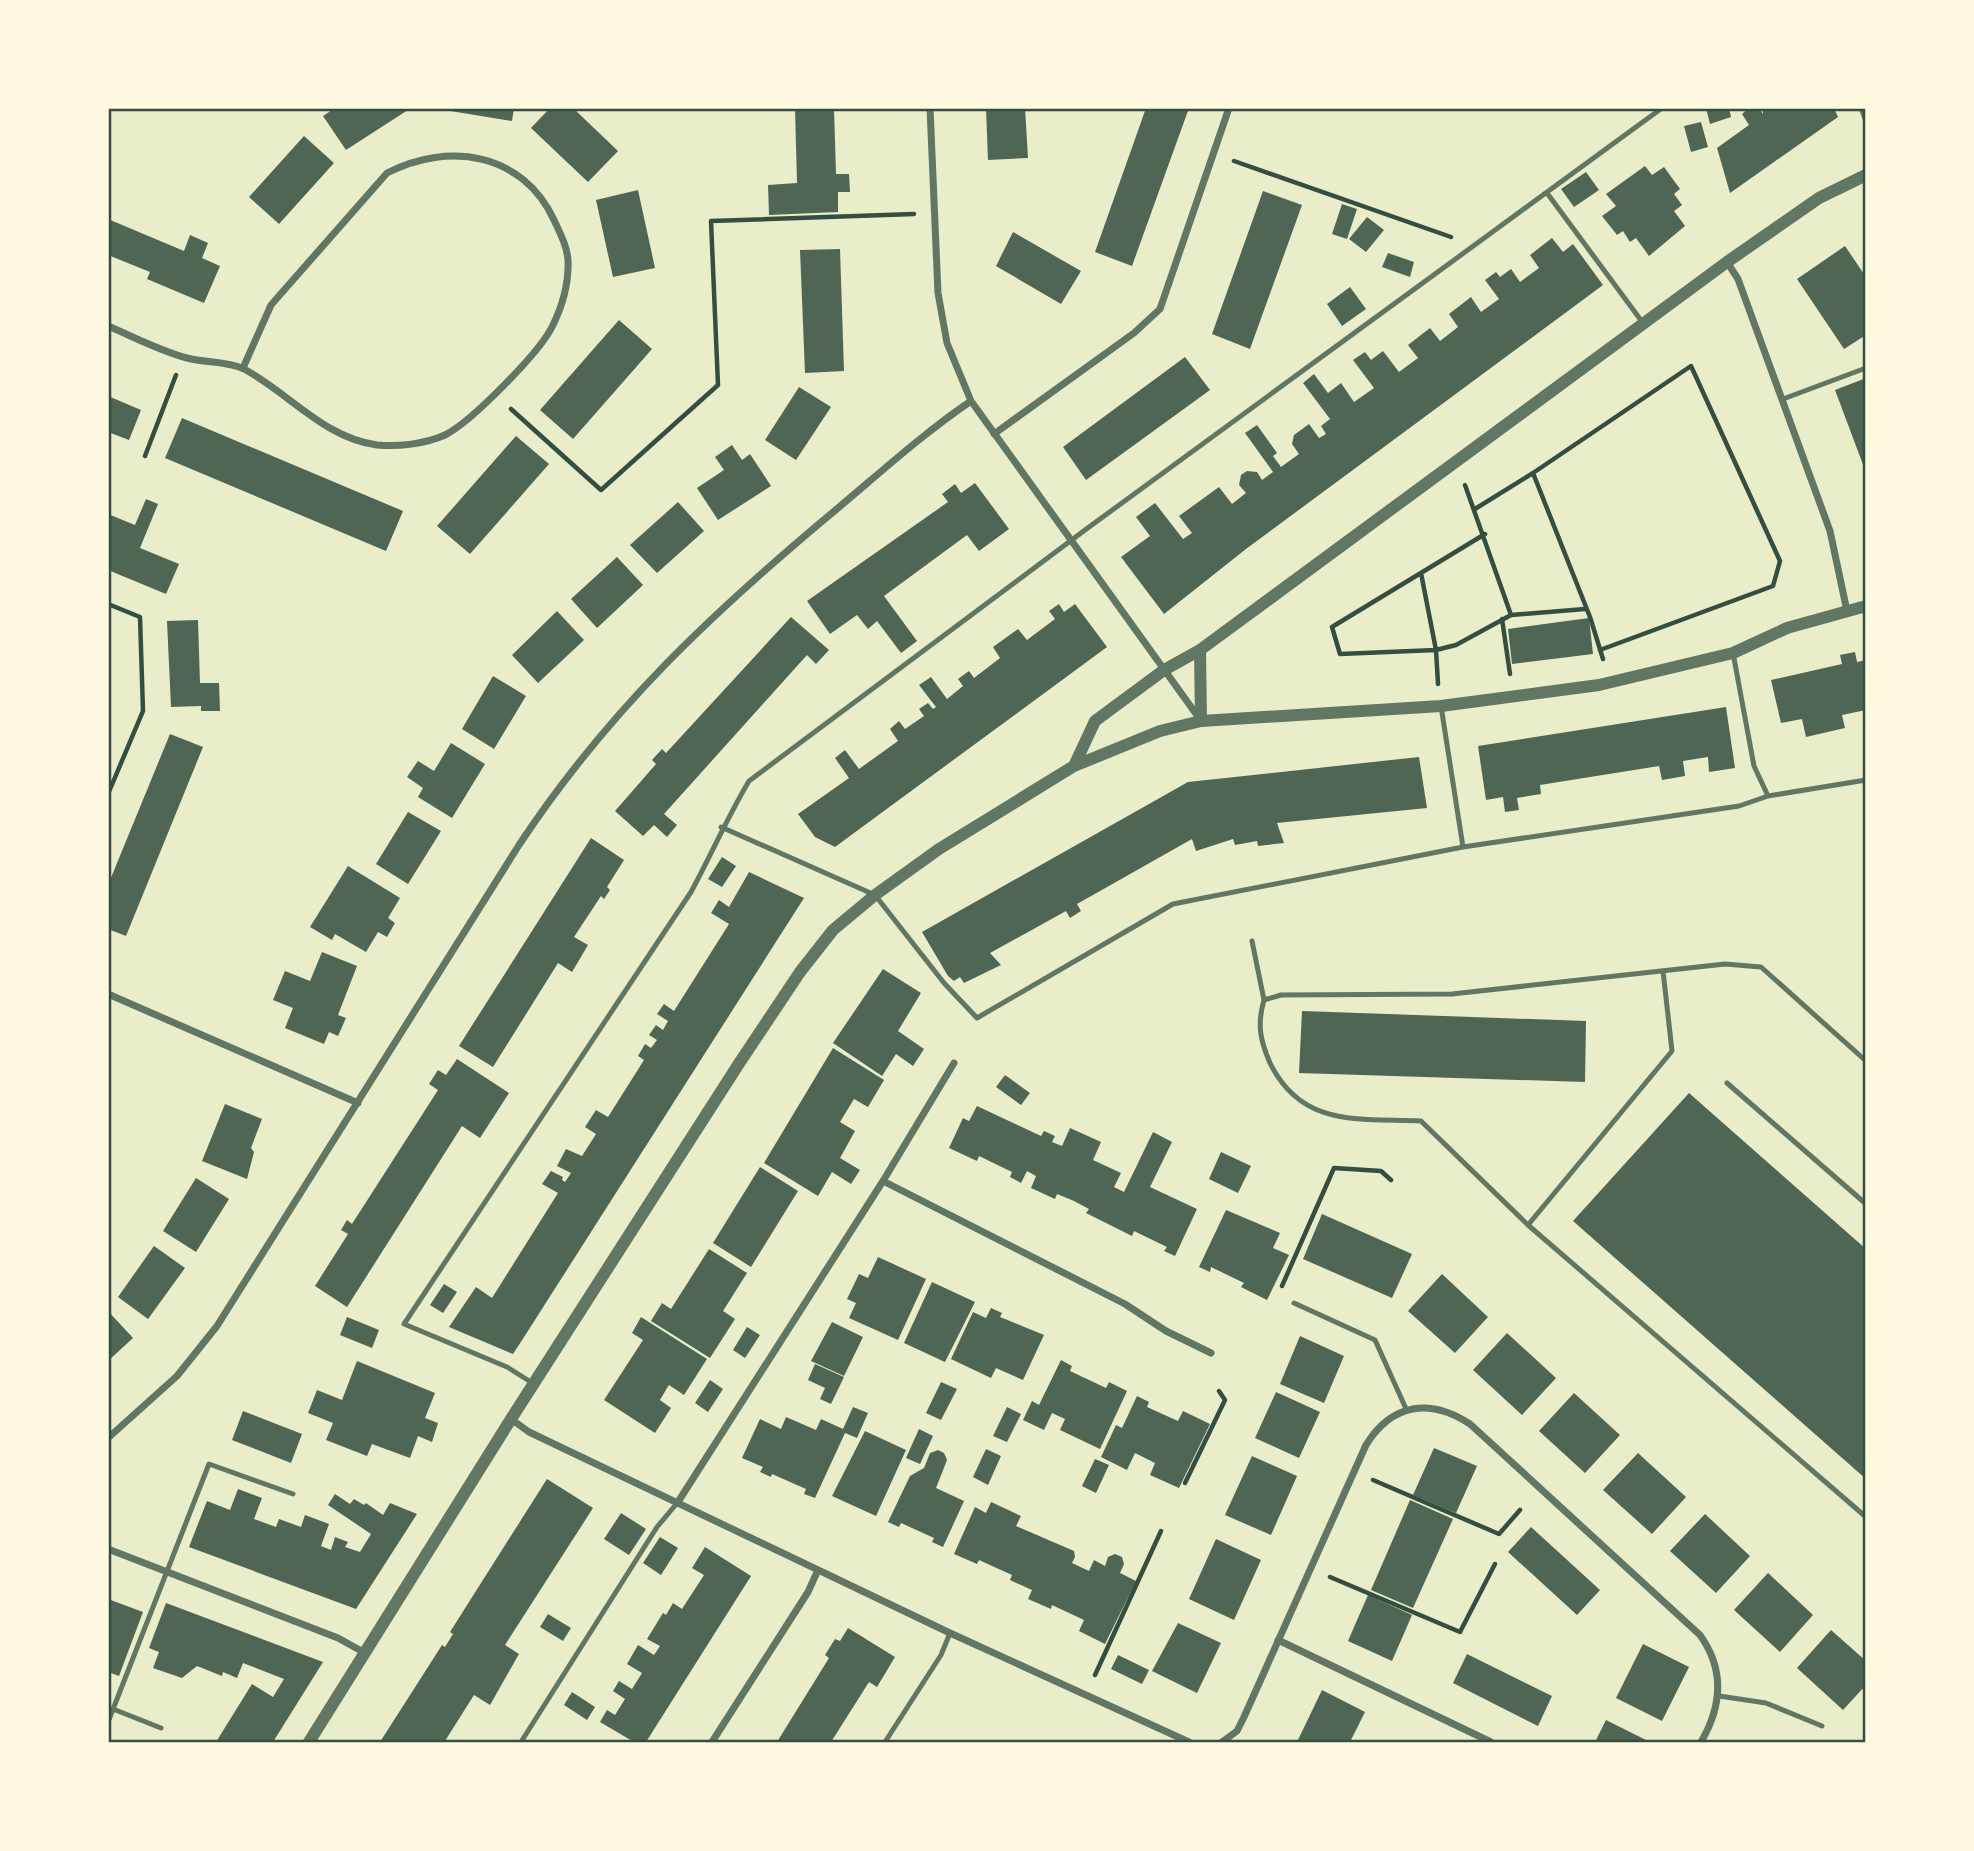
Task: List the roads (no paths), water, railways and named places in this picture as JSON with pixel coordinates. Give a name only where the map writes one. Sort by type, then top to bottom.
[{"type":"street","points":[[930,108],[938,293],[947,343],[971,401],[1201,722]]},
{"type":"street","points":[[994,434],[1134,333],[1160,309],[1229,108]]},
{"type":"street","points":[[108,326],[186,358],[243,368],[301,410],[343,434],[376,444],[407,445],[443,436],[470,420],[551,329],[565,296],[568,260],[562,236],[536,191],[512,172],[488,161],[456,155],[428,156],[387,173],[271,305],[243,368]]},
{"type":"street","points":[[1074,766],[1095,721],[1164,670],[1200,650],[1727,262],[1819,198],[1866,175]]},
{"type":"street","points":[[1727,262],[1738,279],[1830,531],[1847,611]]},
{"type":"street","points":[[108,1438],[177,1376],[217,1326],[541,812],[620,712],[742,587],[971,401]]},
{"type":"street","points":[[309,1742],[511,1419],[800,972],[833,930],[875,895],[940,849],[1074,766],[1160,731],[1201,722],[1441,706],[1598,685],[1733,653],[1787,628],[1866,606]]},
{"type":"street","points":[[1200,650],[1201,722]]},
{"type":"street","points":[[108,994],[358,1103]]},
{"type":"street","points":[[678,1502],[883,1181],[954,1063]]},
{"type":"street","points":[[883,1181],[1125,1304],[1166,1331],[1211,1353]]},
{"type":"street","points":[[1222,1742],[1237,1731],[1366,1445],[1381,1425],[1418,1408],[1443,1409],[1470,1424],[1700,1635],[1711,1651],[1719,1696],[1712,1723],[1701,1742]]},
{"type":"street","points":[[511,1419],[529,1432],[950,1633],[1189,1742]]},
{"type":"street","points":[[108,1549],[338,1638],[365,1653]]},
{"type":"street","points":[[712,1742],[808,1592],[818,1570]]},
{"type":"street","points":[[1278,1640],[1491,1742]]},
{"type":"lane","points":[[534,1384],[507,1367],[404,1324],[691,892],[713,851],[721,827],[749,781],[1662,108]]},
{"type":"lane","points":[[1861,108],[1866,121]]},
{"type":"lane","points":[[1547,193],[1643,323]]},
{"type":"lane","points":[[1783,399],[1866,368]]},
{"type":"lane","points":[[1733,653],[1754,766],[1768,796]]},
{"type":"lane","points":[[1441,706],[1463,848]]},
{"type":"lane","points":[[721,827],[875,895],[944,983],[977,1018],[1173,904],[1463,848],[1739,806],[1768,796],[1866,780]]},
{"type":"lane","points":[[1252,942],[1264,1000],[1258,1021],[1261,1044],[1280,1082],[1302,1104],[1330,1117],[1421,1121],[1528,1225],[1866,1517]]},
{"type":"lane","points":[[1264,1000],[1281,995],[1452,994],[1725,964],[1761,967],[1866,1061]]},
{"type":"lane","points":[[1528,1225],[1672,1051],[1663,971]]},
{"type":"lane","points":[[1727,1083],[1866,1204]]},
{"type":"lane","points":[[1294,1303],[1375,1340],[1407,1411]]},
{"type":"lane","points":[[108,1722],[209,1464],[293,1494]]},
{"type":"lane","points":[[521,1742],[657,1527],[678,1502]]},
{"type":"lane","points":[[886,1742],[941,1655],[950,1633]]},
{"type":"lane","points":[[1719,1696],[1766,1703],[1822,1726]]},
{"type":"lane","points":[[113,1709],[161,1728]]}]
